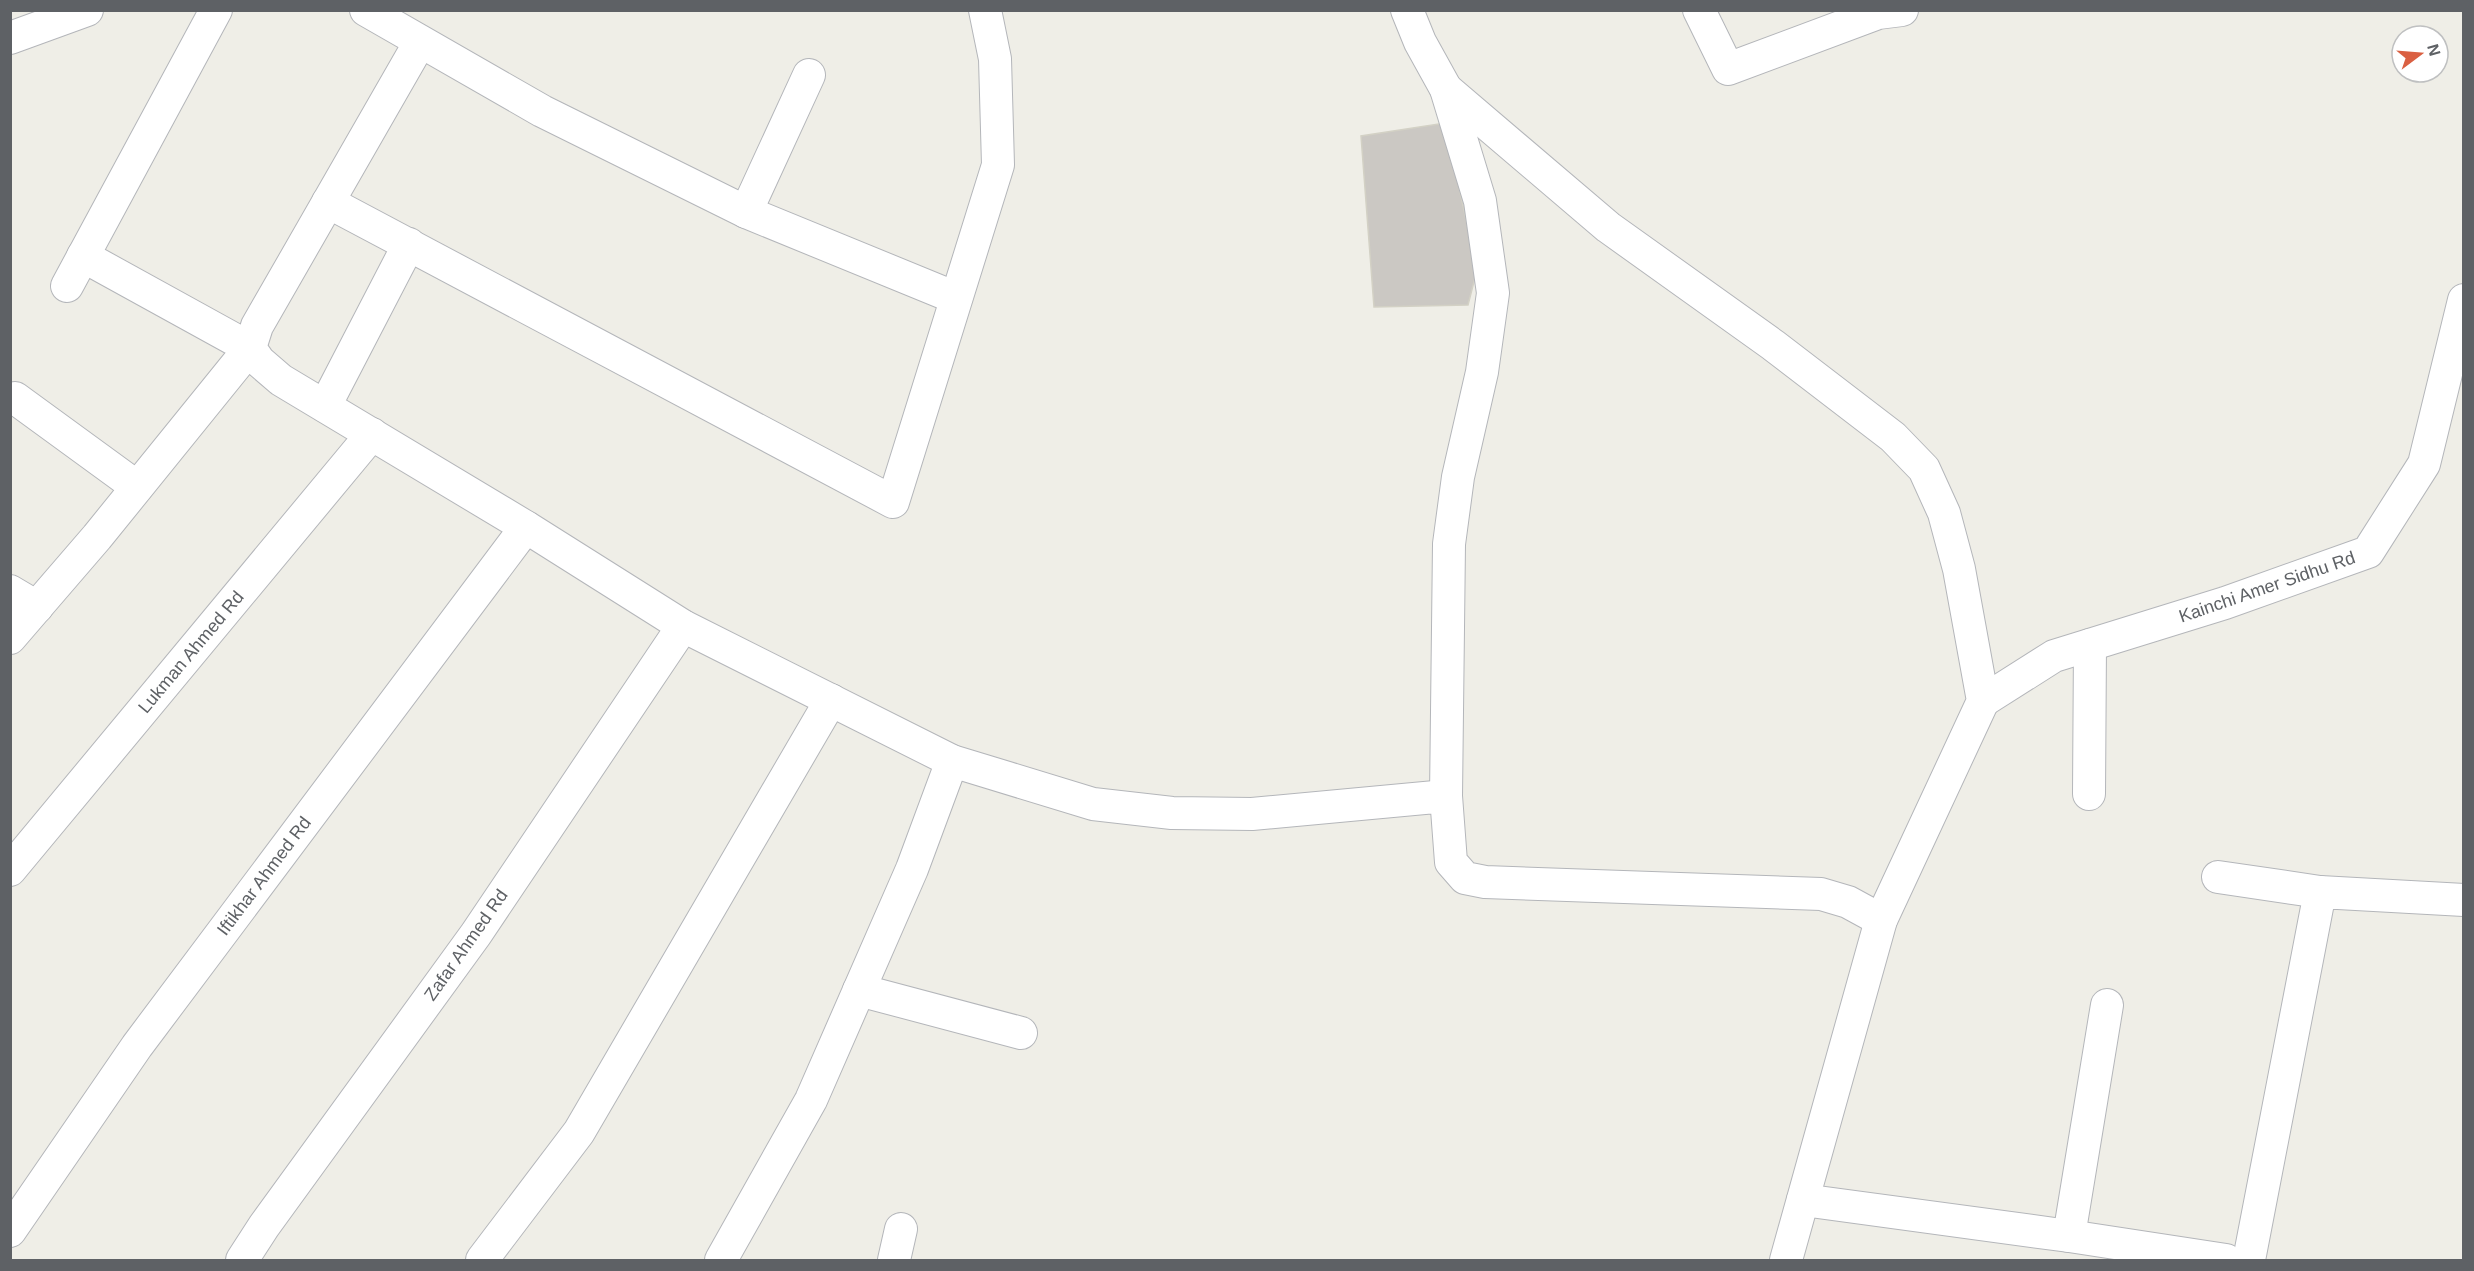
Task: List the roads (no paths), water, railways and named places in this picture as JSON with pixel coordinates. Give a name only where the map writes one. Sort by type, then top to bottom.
[{"type":"street","points":[[10,38],[87,10]]},
{"type":"street","points":[[67,286],[216,10]]},
{"type":"street","points":[[366,10],[542,111],[746,212],[956,298]]},
{"type":"street","points":[[328,202],[893,502],[998,165],[995,59],[985,10]]},
{"type":"street","points":[[1407,10],[1420,42],[1446,89],[1480,201],[1493,292],[1482,372],[1458,477],[1449,544],[1446,796],[1451,862],[1465,879],[1485,882],[1821,894],[1848,902],[1881,920]]},
{"type":"street","points":[[1699,10],[1728,69],[1878,13],[1902,10]]},
{"type":"street","points":[[10,638],[250,348],[256,326],[420,42]]},
{"type":"street","points":[[746,212],[809,75]]},
{"type":"street","points":[[1446,89],[1608,227],[1782,352],[1893,437],[1924,469],[1944,513],[1959,569],[1983,701],[1881,920],[1786,1260]]},
{"type":"street","points":[[325,406],[409,244]]},
{"type":"street","points":[[83,256],[250,348],[259,361],[281,380],[526,527],[683,626],[952,761],[1093,804],[1172,813],[1252,813],[1446,796]]},
{"type":"street","name":"Kainchi Amer Sidhu Rd","points":[[1983,701],[2054,656],[2225,603],[2368,552],[2424,464],[2463,300]]},
{"type":"street","points":[[15,398],[137,487]]},
{"type":"street","name":"Lukman Ahmed Rd","points":[[10,870],[372,435]]},
{"type":"street","name":"Iftikhar Ahmed Rd","points":[[10,1231],[137,1046],[526,527]]},
{"type":"street","points":[[10,591],[37,607]]},
{"type":"street","name":"Zafar Ahmed Rd","points":[[242,1260],[291,1188],[476,934],[683,626]]},
{"type":"street","points":[[2089,794],[2090,645]]},
{"type":"street","points":[[482,1260],[579,1132],[831,700]]},
{"type":"street","points":[[721,1260],[811,1100],[912,869],[952,761]]},
{"type":"street","points":[[2218,877],[2320,892],[2463,900]]},
{"type":"street","points":[[2249,1260],[2320,892]]},
{"type":"street","points":[[859,990],[1021,1033]]},
{"type":"street","points":[[2069,1236],[2107,1005]]},
{"type":"street","points":[[1803,1200],[2226,1260]]},
{"type":"street","points":[[894,1260],[901,1229]]}]
